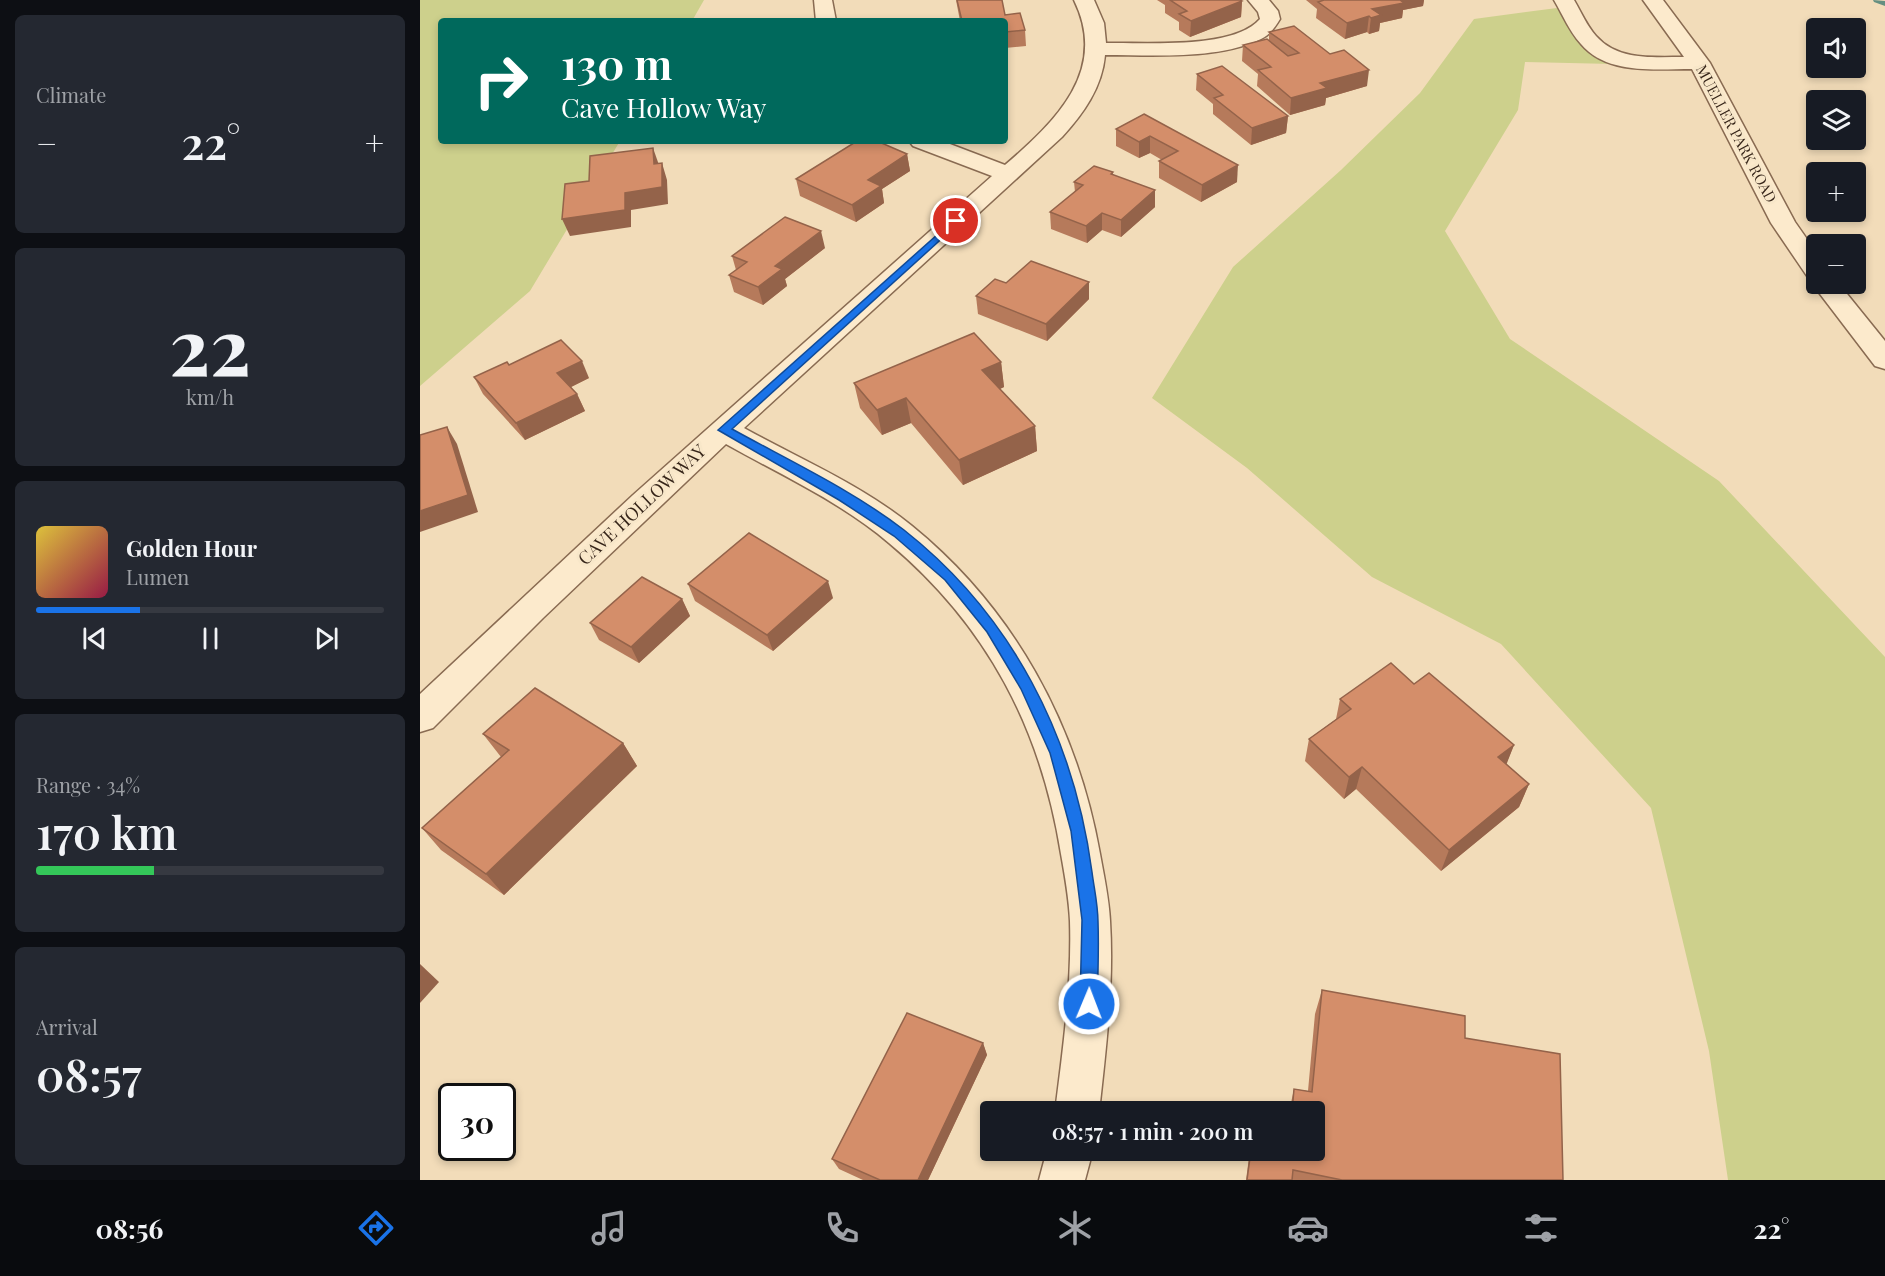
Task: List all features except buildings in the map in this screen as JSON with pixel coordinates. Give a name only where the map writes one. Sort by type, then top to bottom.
[{"type":"street","name":"CAVE HOLLOW WAY","points":[[420,717],[519,618],[1051,134],[1081,98],[1090,81],[1096,49],[1092,19],[1084,0]]},
{"type":"street","points":[[1096,49],[1199,45],[1256,34],[1265,27],[1270,19],[1268,11],[1258,0]]},
{"type":"street","points":[[1564,0],[1588,39],[1612,57],[1641,62],[1699,63]]},
{"type":"street","name":"MUELLER PARK ROAD","points":[[1653,0],[1699,63],[1784,223],[1806,255]]},
{"type":"street","points":[[823,1],[826,18]]},
{"type":"street","points":[[929,144],[1008,174]]},
{"type":"street","points":[[1834,294],[1885,360]]},
{"type":"street","points":[[724,430],[844,497],[899,533],[949,577],[992,628],[1028,686],[1058,753],[1079,831],[1090,920],[1088,1025],[1078,1101]]},
{"type":"street","points":[[1062,1180],[1067,1161]]},
{"type":"green space","points":[[420,0],[704,0],[694,18],[438,18],[438,144],[618,144],[530,291],[420,386]]},
{"type":"green space","points":[[1557,8],[1613,64],[1525,62],[1518,110],[1445,231],[1510,339],[1719,481],[1885,657],[1885,1180],[1728,1180],[1709,1051],[1651,808],[1501,644],[1372,577],[1247,468],[1152,398],[1233,267],[1341,170],[1420,93],[1474,19]]},
{"type":"waterway","points":[[1877,0],[1885,4]]},
{"type":"route","points":[[956,221],[724,430],[844,497],[899,533],[949,577],[992,628],[1028,686],[1058,753],[1079,831],[1090,920],[1089,1004]]}]
